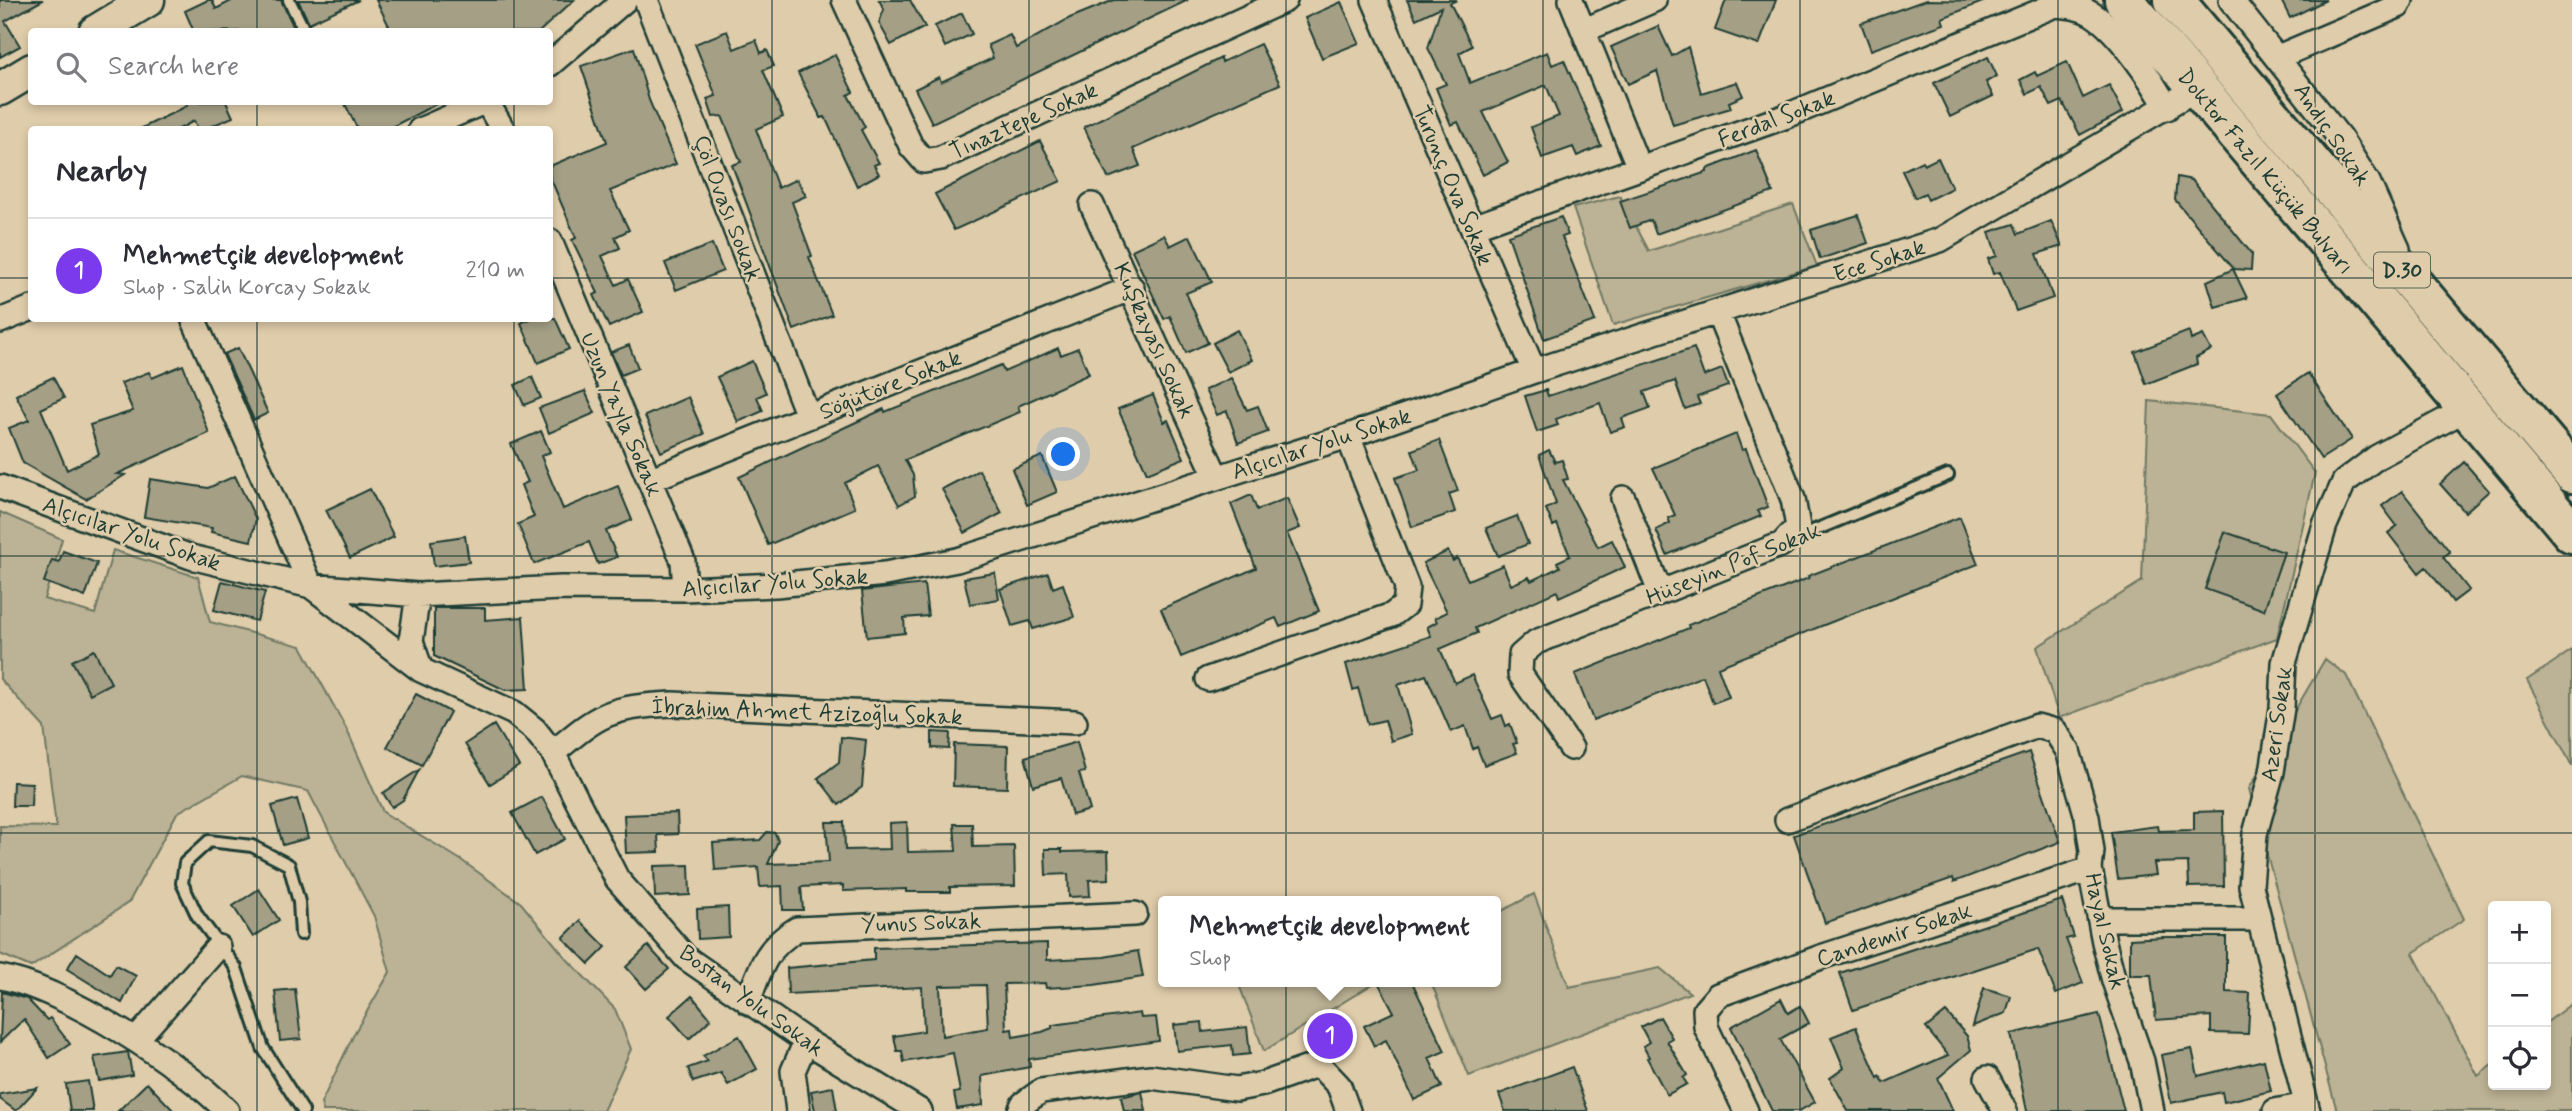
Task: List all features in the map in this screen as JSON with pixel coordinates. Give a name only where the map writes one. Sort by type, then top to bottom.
[{"type":"highway","name":"Doktor Fazıl Küçük Bulvarı","points":[[2124,0],[2182,99],[2468,408],[2572,533]]},
{"type":"highway","name":"Doktor Fazıl Küçük Bulvarı","points":[[2174,0],[2572,473]]},
{"type":"main road","points":[[102,28],[148,0]]},
{"type":"main road","points":[[0,89],[28,72]]},
{"type":"street","points":[[553,61],[625,0]]},
{"type":"street","name":"Çöl Ovası Sokak","points":[[646,0],[808,416]]},
{"type":"street","name":"Tınaztepe Sokak","points":[[844,0],[911,146],[923,161],[941,158],[1285,0]]},
{"type":"street","name":"Turunç Ova Sokak","points":[[1374,0],[1534,371]]},
{"type":"street","points":[[1571,0],[1639,168]]},
{"type":"street","points":[[1585,30],[1654,0]]},
{"type":"street","name":"Andıç Sokak","points":[[2231,0],[2340,138],[2368,182],[2412,282]]},
{"type":"street","points":[[2278,57],[2398,6],[2401,0]]},
{"type":"street","name":"Ferdal Sokak","points":[[1473,227],[1784,117],[2055,5],[2076,7],[2092,15],[2110,31],[2157,90],[2182,99]]},
{"type":"street","name":"Ece Sokak","points":[[1534,371],[1940,240],[2182,99]]},
{"type":"street","points":[[429,126],[479,105]]},
{"type":"street","points":[[488,105],[501,126]]},
{"type":"street","name":"Kuşkayası Sokak","points":[[1092,205],[1216,476]]},
{"type":"street","name":"Uzun Yayla Sokak","points":[[553,248],[683,561],[685,589]]},
{"type":"street","name":"Söğütöre Sokak","points":[[649,480],[1132,288]]},
{"type":"street","points":[[0,321],[28,309]]},
{"type":"street","points":[[1718,313],[1793,499],[1798,527],[1782,544]]},
{"type":"street","points":[[195,322],[311,586]]},
{"type":"street","name":"Alçıcılar Yolu Sokak","points":[[0,487],[191,557],[311,586],[418,595],[561,588],[685,589],[776,585],[885,574],[957,560],[1348,436],[1534,371]]},
{"type":"street","name":"Azeri Sokak","points":[[2307,1108],[2251,886],[2255,834],[2274,759],[2282,708],[2284,663],[2325,525],[2344,482],[2377,457],[2468,408]]},
{"type":"street","points":[[1208,678],[1392,615],[1405,605],[1407,587],[1348,436]]},
{"type":"street","points":[[1623,498],[1660,592]]},
{"type":"street","name":"Hüseyin Pof Sokak","points":[[1571,748],[1520,674],[1521,655],[1536,642],[1782,544]]},
{"type":"street","name":"Bostan Yolu Sokak","points":[[311,586],[421,670],[514,713],[535,730],[554,753],[590,831],[617,879],[686,958],[806,1041],[920,1111]]},
{"type":"street","points":[[418,595],[411,641],[421,670]]},
{"type":"street","name":"İbrahim Ahmet Azizoğlu Sokak","points":[[554,753],[589,723],[624,706],[672,704],[1075,722]]},
{"type":"street","name":"Hayal Sokak","points":[[1787,820],[2037,726],[2055,731],[2068,751],[2087,817],[2092,851],[2090,869],[2114,981],[2142,1061],[2152,1111]]},
{"type":"street","name":"Candemir Sokak","points":[[1746,1111],[1706,1027],[1705,1010],[1718,995],[1808,962],[2090,869]]},
{"type":"street","name":"Yunus Sokak","points":[[748,1002],[765,957],[779,940],[797,929],[1135,914]]},
{"type":"street","points":[[2102,919],[2258,919]]},
{"type":"street","points":[[136,1040],[218,947]]},
{"type":"street","points":[[0,977],[44,991],[136,1040],[212,1095],[228,1111]]},
{"type":"street","points":[[798,1111],[793,1071],[806,1041]]},
{"type":"street","points":[[1020,1111],[1023,1104],[1041,1091],[1151,1077],[1237,1089],[1263,1084],[1311,1067],[1321,1067],[1339,1086],[1348,1111]]},
{"type":"street","points":[[1987,1078],[2005,1111]]},
{"type":"street","points":[[2275,1111],[2307,1108]]},
{"type":"lane","points":[[289,0],[303,28]]},
{"type":"lane","name":"Hüseyin Pof Sokak","points":[[1782,544],[1948,475]]},
{"type":"lane","points":[[301,934],[299,902],[289,865],[252,846],[209,841],[185,863],[182,883],[197,915],[236,968],[262,1048],[303,1111]]},
{"type":"shaded area","points":[[1620,196],[1649,251],[1793,204],[1817,266],[1613,325],[1573,208]]},
{"type":"shaded area","points":[[2149,401],[2271,414],[2315,473],[2277,638],[2059,718],[2037,647],[2142,581]]},
{"type":"shaded area","points":[[0,512],[62,539],[44,599],[95,614],[113,550],[198,577],[210,622],[301,646],[347,730],[383,812],[461,860],[521,903],[566,958],[615,1009],[631,1049],[603,1111],[323,1111],[321,1103],[355,1032],[390,972],[374,916],[308,791],[242,776],[177,813],[129,902],[31,967],[0,954],[0,826],[56,827],[44,727],[0,679]]},
{"type":"shaded area","points":[[2572,650],[2572,766],[2527,680]]},
{"type":"shaded area","points":[[2325,659],[2346,675],[2464,919],[2413,953],[2478,1076],[2488,1068],[2488,1090],[2551,1090],[2551,1019],[2572,1003],[2572,1111],[2337,1111],[2249,789]]},
{"type":"shaded area","points":[[1534,894],[1569,987],[1660,968],[1690,993],[1469,1076],[1433,987],[1501,987],[1501,911]]},
{"type":"shaded area","points":[[1240,987],[1368,987],[1264,1051]]},
{"type":"building","points":[[0,0],[43,0],[5,21],[20,46],[0,57]]},
{"type":"building","points":[[208,0],[212,0],[216,9],[233,0],[281,0],[294,28],[192,28],[185,11]]},
{"type":"building","points":[[298,0],[359,0],[309,23]]},
{"type":"building","points":[[376,0],[574,0],[543,28],[390,28]]},
{"type":"building","points":[[879,0],[910,0],[925,27],[891,45],[879,23],[884,9]]},
{"type":"building","points":[[1114,0],[1188,0],[932,123],[915,89],[939,77],[941,82],[993,58],[988,45],[1010,35],[1016,48],[1070,18]]},
{"type":"building","points":[[1407,0],[1457,0],[1450,3],[1472,46],[1459,53],[1470,83],[1547,52],[1552,65],[1564,60],[1601,146],[1577,156],[1573,147],[1542,158],[1531,127],[1559,116],[1546,85],[1483,112],[1508,162],[1483,175],[1458,122],[1451,125],[1436,88],[1446,84],[1428,48],[1441,7],[1416,19]]},
{"type":"building","points":[[1726,0],[1776,0],[1759,45],[1715,30]]},
{"type":"building","points":[[1926,0],[1985,1],[1942,18],[1944,24],[1871,50],[1861,23]]},
{"type":"building","points":[[2281,0],[2326,0],[2290,18]]},
{"type":"building","points":[[1341,2],[1359,43],[1322,58],[1305,18]]},
{"type":"building","points":[[962,13],[972,34],[945,47],[935,26]]},
{"type":"building","points":[[1658,26],[1672,56],[1688,47],[1701,93],[1737,82],[1743,96],[1729,102],[1731,108],[1673,125],[1657,71],[1628,84],[1611,47]]},
{"type":"building","points":[[727,31],[734,49],[756,40],[761,53],[767,50],[774,66],[763,70],[783,117],[756,129],[778,188],[797,179],[806,196],[792,202],[812,256],[809,257],[832,315],[794,330],[732,165],[741,162],[722,116],[713,117],[707,99],[716,96],[695,44]]},
{"type":"building","points":[[1260,44],[1280,84],[1133,149],[1140,166],[1108,178],[1084,127],[1221,58],[1222,62]]},
{"type":"building","points":[[634,48],[649,100],[676,164],[610,191],[629,230],[615,237],[620,248],[602,256],[616,285],[628,279],[643,312],[609,327],[594,295],[598,293],[572,240],[576,238],[553,184],[553,165],[607,142],[581,66]]},
{"type":"building","points":[[835,55],[853,92],[848,95],[865,127],[861,130],[879,163],[874,165],[879,174],[857,186],[825,117],[821,118],[798,73]]},
{"type":"building","points":[[1988,57],[1997,76],[1986,82],[1993,96],[1950,117],[1934,83]]},
{"type":"building","points":[[2067,62],[2083,98],[2109,85],[2123,112],[2080,135],[2062,101],[2051,106],[2041,87],[2027,94],[2020,80],[2035,72],[2037,76]]},
{"type":"building","points":[[227,105],[233,117],[212,126],[196,126],[194,121],[185,126],[146,126],[187,106]]},
{"type":"building","points":[[346,105],[434,105],[394,126],[356,126]]},
{"type":"building","points":[[1040,141],[1061,181],[954,230],[935,194]]},
{"type":"building","points":[[1756,150],[1773,192],[1656,234],[1651,220],[1630,228],[1620,201],[1707,172],[1707,169]]},
{"type":"building","points":[[1938,158],[1952,188],[1928,200],[1925,193],[1915,198],[1902,171],[1922,161],[1924,165]]},
{"type":"building","points":[[2177,177],[2192,180],[2252,254],[2251,270],[2234,269],[2175,200]]},
{"type":"building","points":[[1858,215],[1868,243],[1820,259],[1811,230]]},
{"type":"building","points":[[1561,217],[1568,235],[1562,237],[1595,321],[1544,339],[1508,235]]},
{"type":"building","points":[[2051,221],[2062,246],[2037,254],[2053,298],[2016,311],[2000,272],[1993,274],[1988,259],[1997,256],[1989,232],[2014,224],[2018,234]]},
{"type":"building","points":[[1164,235],[1170,246],[1190,236],[1212,282],[1186,293],[1208,343],[1186,353],[1170,316],[1164,319],[1132,250]]},
{"type":"building","points":[[712,244],[723,271],[676,290],[665,263]]},
{"type":"building","points":[[2233,269],[2247,298],[2215,307],[2207,281]]},
{"type":"building","points":[[555,318],[569,349],[538,363],[521,323],[553,322]]},
{"type":"building","points":[[1237,330],[1252,360],[1228,372],[1213,343]]},
{"type":"building","points":[[2189,331],[2191,340],[2203,335],[2211,350],[2196,358],[2197,364],[2146,384],[2135,352]]},
{"type":"building","points":[[629,345],[638,368],[621,375],[611,352]]},
{"type":"building","points":[[238,348],[268,413],[254,420],[224,354]]},
{"type":"building","points":[[1058,348],[1061,355],[1078,348],[1089,374],[1018,406],[1020,412],[905,460],[913,475],[915,496],[899,505],[878,466],[845,483],[855,508],[768,545],[739,477],[884,409],[885,412],[1001,365],[1004,372]]},
{"type":"building","points":[[1694,348],[1704,376],[1722,369],[1728,386],[1697,397],[1700,404],[1685,409],[1675,381],[1644,392],[1650,408],[1622,418],[1625,427],[1610,432],[1600,403],[1556,419],[1558,425],[1537,432],[1525,396],[1546,390],[1548,396]]},
{"type":"building","points":[[752,361],[766,393],[757,397],[763,411],[738,422],[717,377]]},
{"type":"building","points":[[183,365],[209,433],[117,474],[125,475],[86,499],[23,463],[9,428],[29,420],[16,395],[53,377],[64,398],[41,409],[67,470],[99,454],[90,425],[133,411],[121,383],[149,372],[152,378]]},
{"type":"building","points":[[2308,373],[2352,439],[2321,459],[2277,394]]},
{"type":"building","points":[[532,377],[541,398],[524,405],[515,385]]},
{"type":"building","points":[[1231,378],[1247,410],[1258,406],[1268,432],[1238,443],[1227,411],[1217,415],[1205,390]]},
{"type":"building","points":[[585,391],[595,413],[549,433],[539,408]]},
{"type":"building","points":[[1153,395],[1164,422],[1168,420],[1184,458],[1147,473],[1118,409]]},
{"type":"building","points":[[688,397],[704,434],[661,452],[645,416]]},
{"type":"building","points":[[541,431],[550,452],[541,456],[563,509],[618,486],[632,520],[606,531],[617,557],[598,564],[589,542],[534,564],[518,524],[534,517],[521,485],[528,482],[511,444]]},
{"type":"building","points":[[1736,434],[1742,450],[1746,449],[1768,507],[1758,511],[1761,516],[1667,555],[1656,530],[1670,523],[1668,518],[1675,515],[1653,468]]},
{"type":"building","points":[[1439,440],[1458,491],[1449,494],[1455,512],[1412,527],[1395,478],[1419,470],[1412,450]]},
{"type":"building","points":[[1549,450],[1555,462],[1562,460],[1568,479],[1563,480],[1598,547],[1612,540],[1625,567],[1559,597],[1557,591],[1475,628],[1477,633],[1440,649],[1455,683],[1472,675],[1492,719],[1502,715],[1506,726],[1510,724],[1517,743],[1513,744],[1517,753],[1484,765],[1477,747],[1473,749],[1465,726],[1451,732],[1426,675],[1398,685],[1412,734],[1391,741],[1385,720],[1368,724],[1358,688],[1353,690],[1346,664],[1431,636],[1427,627],[1437,622],[1435,618],[1447,612],[1423,563],[1448,551],[1453,561],[1457,558],[1468,580],[1503,565],[1511,585],[1529,577],[1531,581],[1560,567],[1557,562],[1570,556],[1557,524],[1553,526],[1546,509],[1556,504],[1539,455]]},
{"type":"building","points":[[1042,456],[1057,492],[1027,505],[1012,469]]},
{"type":"building","points":[[2464,462],[2489,491],[2465,512],[2440,484]]},
{"type":"building","points":[[979,470],[1002,513],[965,533],[942,489]]},
{"type":"building","points":[[235,476],[256,519],[251,541],[211,532],[212,528],[144,517],[150,479],[208,488]]},
{"type":"building","points":[[370,489],[394,537],[350,558],[326,510]]},
{"type":"building","points":[[2402,491],[2450,552],[2443,557],[2469,590],[2453,602],[2426,567],[2419,573],[2388,533],[2397,526],[2382,506]]},
{"type":"building","points":[[1251,495],[1257,510],[1287,498],[1300,528],[1287,533],[1319,611],[1280,627],[1276,618],[1181,657],[1161,609],[1256,568],[1231,504]]},
{"type":"building","points":[[1517,516],[1528,544],[1498,556],[1486,528]]},
{"type":"building","points":[[1960,517],[1978,564],[1718,667],[1729,697],[1713,703],[1703,676],[1593,720],[1575,674],[1689,628],[1688,625],[1809,578],[1808,576]]},
{"type":"building","points":[[2225,532],[2284,552],[2264,610],[2205,589]]},
{"type":"building","points":[[465,536],[469,562],[434,566],[431,541]]},
{"type":"building","points":[[63,551],[97,563],[85,597],[44,582],[52,560],[59,562]]},
{"type":"building","points":[[995,573],[999,599],[970,604],[964,578]]},
{"type":"building","points":[[1048,573],[1053,588],[1063,584],[1074,617],[1033,629],[1030,621],[1012,626],[1000,589]]},
{"type":"building","points":[[222,581],[265,592],[257,621],[214,610]]},
{"type":"building","points":[[924,584],[928,616],[904,618],[905,633],[867,637],[862,591]]},
{"type":"building","points":[[434,608],[485,608],[485,620],[523,617],[528,689],[505,690],[434,656]]},
{"type":"building","points":[[94,650],[111,683],[90,694],[72,661]]},
{"type":"building","points":[[416,694],[450,712],[422,765],[387,747]]},
{"type":"building","points":[[494,725],[519,766],[490,784],[465,744]]},
{"type":"building","points":[[932,732],[950,733],[949,749],[932,748]]},
{"type":"building","points":[[841,737],[866,740],[862,787],[839,805],[818,778],[839,762]]},
{"type":"building","points":[[1077,742],[1085,772],[1079,773],[1090,810],[1072,815],[1061,778],[1033,786],[1025,757]]},
{"type":"building","points":[[954,744],[1008,746],[1007,788],[953,786]]},
{"type":"building","points":[[2029,752],[2060,842],[1954,882],[1953,878],[1825,923],[1794,835]]},
{"type":"building","points":[[419,770],[403,800],[392,807],[383,793]]},
{"type":"building","points":[[13,782],[32,783],[31,806],[12,806]]},
{"type":"building","points":[[542,797],[565,839],[535,855],[512,813]]},
{"type":"building","points":[[297,799],[308,838],[283,845],[272,806]]},
{"type":"building","points":[[2223,811],[2224,886],[2189,887],[2188,862],[2154,863],[2156,875],[2118,879],[2111,832],[2157,826],[2158,831],[2194,830],[2194,812]]},
{"type":"building","points":[[677,813],[678,834],[658,835],[659,852],[626,853],[624,815]]},
{"type":"building","points":[[826,822],[844,822],[845,850],[890,849],[889,823],[907,822],[908,852],[956,851],[954,824],[972,824],[973,847],[1014,846],[1015,886],[950,887],[950,892],[906,892],[906,889],[843,891],[843,885],[801,887],[803,910],[783,910],[782,886],[760,887],[758,867],[715,870],[713,843],[760,840],[767,832],[775,833],[778,841],[768,864],[829,862]]},
{"type":"building","points":[[1045,849],[1062,849],[1062,852],[1108,851],[1109,879],[1089,880],[1090,896],[1069,897],[1068,874],[1046,875]]},
{"type":"building","points":[[689,865],[690,895],[655,897],[654,866]]},
{"type":"building","points":[[259,889],[279,920],[253,937],[233,906]]},
{"type":"building","points":[[2062,900],[2074,937],[2066,939],[2083,983],[2056,994],[2038,949],[1853,1010],[1840,973]]},
{"type":"building","points":[[728,907],[729,937],[698,939],[697,909]]},
{"type":"building","points":[[580,921],[606,947],[589,964],[563,938]]},
{"type":"building","points":[[2226,937],[2226,992],[2250,993],[2248,1034],[2211,1033],[2211,1016],[2156,1020],[2151,975],[2130,975],[2130,939]]},
{"type":"building","points":[[1047,943],[1047,960],[1104,957],[1138,951],[1143,977],[1094,985],[1046,988],[1045,983],[1004,984],[1006,1030],[1012,1029],[1013,1037],[1042,1032],[1052,1028],[1052,1025],[1140,1013],[1141,1018],[1156,1017],[1159,1041],[1029,1059],[1030,1067],[982,1076],[983,1105],[957,1109],[954,1093],[960,1092],[953,1053],[904,1062],[902,1051],[897,1051],[894,1036],[924,1031],[922,987],[788,994],[787,968],[874,960],[874,948]],"holes":[[[986,985],[988,1028],[942,1036],[940,986]]]},
{"type":"building","points":[[648,946],[669,969],[646,989],[626,967]]},
{"type":"building","points":[[77,953],[110,975],[116,965],[136,976],[122,1003],[67,969]]},
{"type":"building","points":[[1381,987],[1414,987],[1445,1051],[1429,1058],[1442,1087],[1414,1100],[1386,1040],[1374,1046],[1364,1026],[1394,1012]]},
{"type":"building","points":[[1984,988],[2011,996],[2006,1013],[1973,1026]]},
{"type":"building","points":[[295,989],[301,1039],[280,1041],[275,991]]},
{"type":"building","points":[[2,992],[27,999],[47,1020],[50,1018],[70,1044],[49,1058],[24,1019],[0,1042]]},
{"type":"building","points":[[692,996],[711,1019],[689,1039],[669,1016]]},
{"type":"building","points":[[1781,999],[1788,1013],[1800,1006],[1809,1023],[1780,1039],[1815,1102],[1799,1111],[1772,1111],[1731,1027]]},
{"type":"building","points":[[1946,1012],[1967,1036],[1971,1050],[1938,1078],[1953,1111],[1848,1111],[1830,1078],[1844,1068],[1831,1037],[1856,1027],[1878,1078],[1880,1076],[1884,1083],[1948,1055],[1926,1028]]},
{"type":"building","points":[[2099,1014],[2124,1111],[2027,1111],[2011,1034]]},
{"type":"building","points":[[1660,1017],[1672,1038],[1667,1041],[1687,1075],[1683,1078],[1687,1084],[1667,1095],[1647,1058],[1649,1057],[1643,1046],[1649,1042],[1641,1027]]},
{"type":"building","points":[[1202,1022],[1203,1032],[1247,1027],[1250,1054],[1233,1056],[1232,1045],[1177,1051],[1174,1025]]},
{"type":"building","points":[[739,1036],[757,1069],[728,1085],[721,1073],[693,1082],[688,1068],[708,1061],[703,1056]]},
{"type":"building","points":[[2192,1049],[2198,1076],[2264,1060],[2271,1091],[2224,1102],[2222,1092],[2171,1103],[2161,1055]]},
{"type":"building","points":[[128,1052],[132,1075],[99,1081],[94,1057]]},
{"type":"building","points":[[1572,1067],[1588,1111],[1505,1111],[1499,1094]]},
{"type":"building","points":[[88,1081],[93,1111],[70,1111],[66,1084]]},
{"type":"building","points":[[147,1083],[174,1111],[118,1111]]},
{"type":"building","points":[[833,1087],[837,1111],[815,1111],[811,1091]]},
{"type":"building","points":[[37,1088],[16,1111],[0,1099],[0,1094]]},
{"type":"building","points":[[1142,1092],[1146,1111],[1124,1111],[1121,1097]]},
{"type":"place","name":"Mehmetçik development","points":[[1330,1036]]}]
